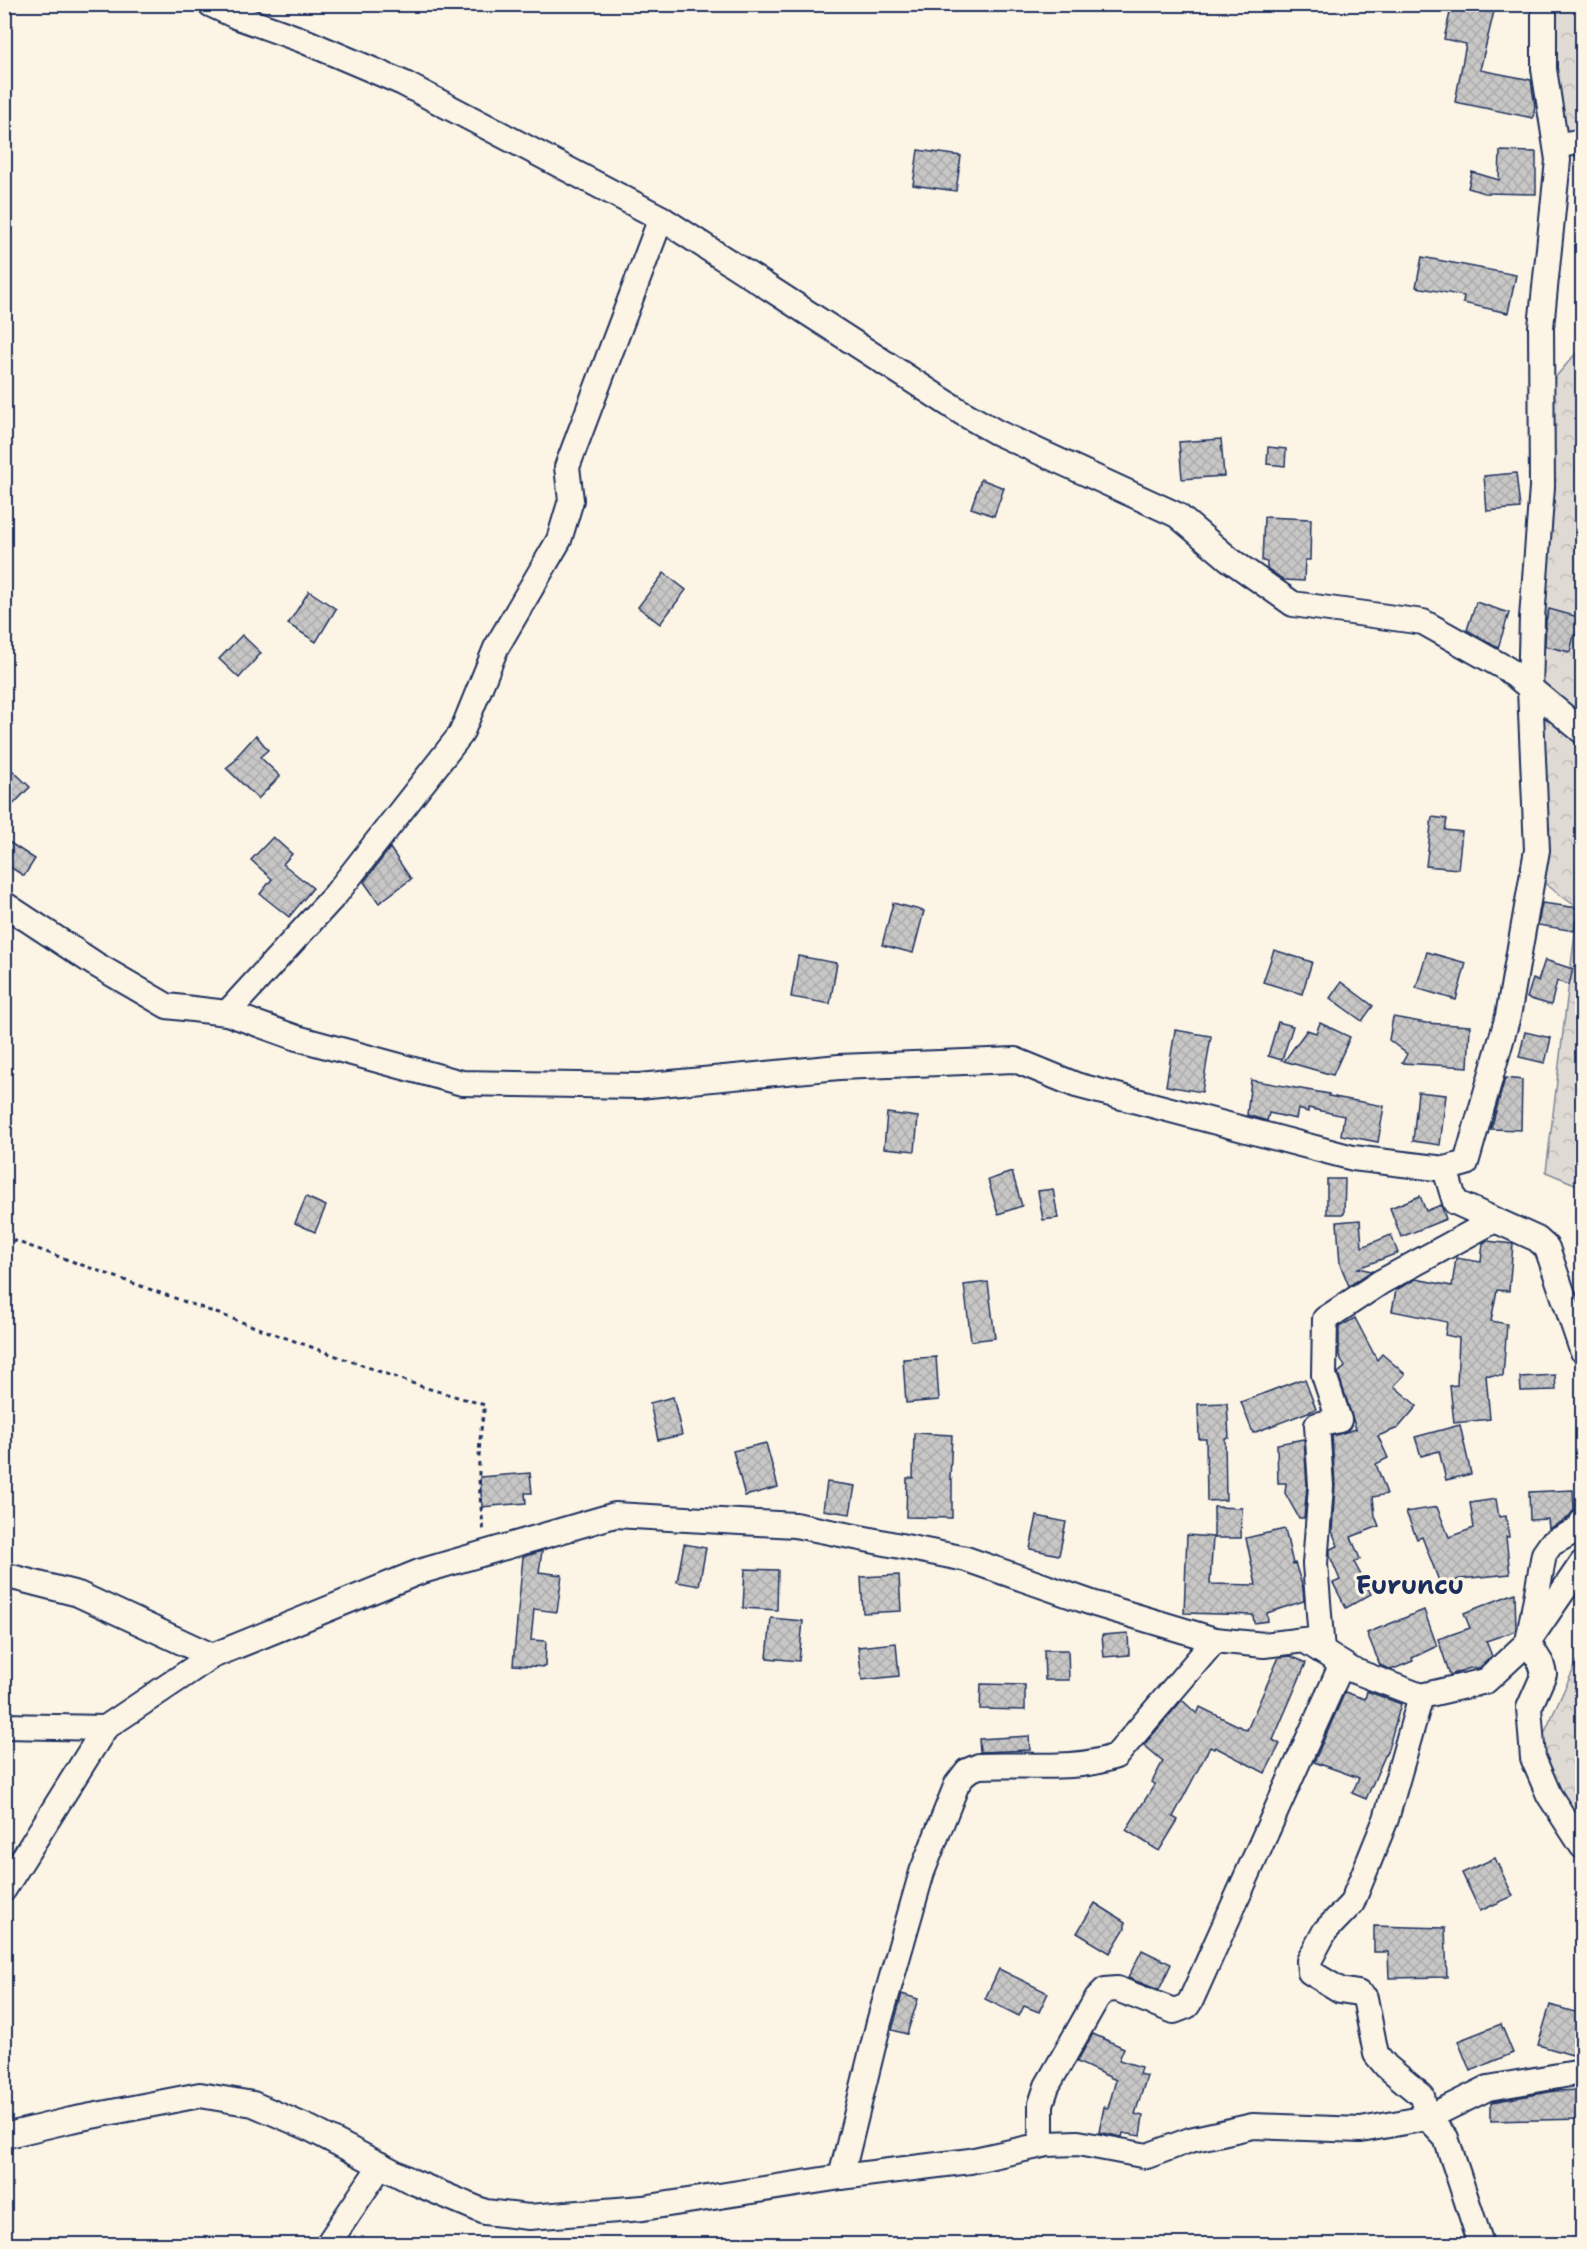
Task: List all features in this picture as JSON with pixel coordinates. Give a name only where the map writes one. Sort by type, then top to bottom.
[{"type":"street","points":[[210,4],[403,83],[661,218],[996,432],[1177,515],[1229,559],[1293,604],[1423,622],[1507,669],[1582,731]]},
{"type":"street","points":[[4,904],[95,964],[167,1006],[227,1013],[297,1038],[462,1083],[639,1086],[839,1067],[1015,1060],[1076,1084],[1353,1158],[1445,1169],[1466,1163],[1508,1016],[1537,850],[1530,690],[1532,618],[1542,487],[1541,327],[1558,160],[1544,69],[1544,4]]},
{"type":"street","points":[[1556,145],[1582,142]]},
{"type":"street","points":[[227,1013],[336,894],[461,734],[496,648],[559,540],[571,500],[567,467],[661,218]]},
{"type":"street","points":[[1445,1169],[1455,1202],[1537,1239],[1547,1248],[1582,1350]]},
{"type":"street","points":[[1322,1651],[1315,1564],[1321,1486],[1317,1425],[1339,1420],[1324,1375],[1325,1319],[1381,1282],[1495,1220]]},
{"type":"street","points":[[4,1889],[105,1728],[212,1656],[419,1572],[615,1515],[795,1525],[966,1559],[1095,1604],[1215,1640],[1264,1645],[1304,1640],[1352,1670],[1421,1696],[1486,1681],[1528,1642],[1582,1563]]},
{"type":"street","points":[[1582,1522],[1580,1528],[1551,1544],[1544,1554],[1528,1642],[1541,1663],[1544,1674],[1529,1708],[1533,1758],[1549,1795],[1582,1846]]},
{"type":"street","points":[[4,1575],[78,1594],[212,1656]]},
{"type":"street","points":[[841,2177],[879,2022],[922,1872],[957,1784],[967,1771],[979,1766],[1070,1766],[1116,1756],[1215,1640]]},
{"type":"street","points":[[1041,2145],[1041,2104],[1047,2086],[1097,1998],[1105,1990],[1117,1989],[1174,2011],[1187,2006],[1191,2000],[1342,1664]]},
{"type":"street","points":[[1421,1696],[1386,1819],[1352,1903],[1325,1931],[1309,1961],[1310,1972],[1340,1990],[1358,1993],[1365,1998],[1376,2054],[1386,2066],[1422,2096],[1427,2118],[1446,2138],[1480,2244]]},
{"type":"street","points":[[4,1726],[105,1728]]},
{"type":"street","points":[[4,2136],[71,2120],[200,2095],[253,2104],[309,2128],[411,2181],[485,2212],[529,2217],[643,2208],[841,2177],[970,2161],[1041,2145],[1078,2143],[1147,2156],[1190,2140],[1253,2126],[1361,2130],[1427,2118],[1488,2088],[1582,2072]]},
{"type":"street","points":[[328,2244],[381,2165]]},
{"type":"path","points":[[4,1237],[423,1387],[484,1405],[479,1438],[478,1491],[487,1552]]},
{"type":"green space","points":[[1552,5],[1582,5],[1582,153],[1556,145]]},
{"type":"green space","points":[[1582,346],[1582,1187],[1546,1172],[1578,908],[1532,874],[1542,393]]},
{"type":"green space","points":[[1582,1651],[1582,1830],[1533,1758]]},
{"type":"building","points":[[1452,4],[1484,4],[1495,7],[1480,70],[1531,80],[1535,107],[1533,118],[1455,102],[1466,44],[1444,39]]},
{"type":"building","points":[[918,150],[961,156],[956,191],[913,185]]},
{"type":"building","points":[[1500,151],[1536,152],[1536,194],[1484,193],[1468,188],[1472,172],[1499,180]]},
{"type":"building","points":[[1422,257],[1516,275],[1508,313],[1463,303],[1464,296],[1416,287]]},
{"type":"building","points":[[1221,439],[1224,476],[1182,479],[1179,442]]},
{"type":"building","points":[[1268,447],[1286,449],[1285,466],[1267,464]]},
{"type":"building","points":[[1516,473],[1520,508],[1487,511],[1484,476]]},
{"type":"building","points":[[981,479],[1004,488],[994,516],[971,508]]},
{"type":"building","points":[[1264,517],[1311,519],[1310,560],[1305,560],[1304,581],[1284,580],[1267,568],[1267,562],[1262,561]]},
{"type":"building","points":[[664,573],[686,590],[660,624],[638,607]]},
{"type":"building","points":[[309,591],[336,609],[316,642],[288,624]]},
{"type":"building","points":[[1476,602],[1509,613],[1498,648],[1467,630]]},
{"type":"building","points":[[1549,609],[1582,618],[1582,637],[1574,635],[1570,652],[1545,646]]},
{"type":"building","points":[[242,635],[261,653],[239,678],[219,659]]},
{"type":"building","points":[[256,735],[268,750],[260,757],[280,776],[258,799],[226,768],[238,758],[236,757]]},
{"type":"building","points":[[12,770],[30,787],[4,814],[4,778]]},
{"type":"building","points":[[1432,817],[1447,819],[1445,830],[1462,832],[1458,869],[1426,866]]},
{"type":"building","points":[[273,837],[292,854],[283,864],[313,888],[289,917],[260,894],[272,879],[251,860]]},
{"type":"building","points":[[4,839],[35,859],[24,876],[4,863]]},
{"type":"building","points":[[390,848],[411,879],[379,903],[364,882]]},
{"type":"building","points":[[893,903],[924,911],[913,953],[882,945]]},
{"type":"building","points":[[1542,903],[1578,908],[1574,931],[1538,925]]},
{"type":"building","points":[[1274,950],[1312,962],[1302,994],[1263,982]]},
{"type":"building","points":[[1427,952],[1466,963],[1456,1000],[1416,988]]},
{"type":"building","points":[[798,956],[837,963],[830,1004],[791,997]]},
{"type":"building","points":[[1545,960],[1573,969],[1569,985],[1557,981],[1551,1005],[1527,998],[1533,979],[1538,981]]},
{"type":"building","points":[[1341,982],[1373,1006],[1362,1021],[1330,998]]},
{"type":"building","points":[[1393,1017],[1426,1023],[1470,1026],[1468,1067],[1402,1063],[1407,1054],[1389,1040]]},
{"type":"building","points":[[1278,1022],[1293,1026],[1282,1060],[1268,1056]]},
{"type":"building","points":[[1320,1023],[1350,1037],[1333,1075],[1284,1061],[1307,1030],[1316,1033]]},
{"type":"building","points":[[1175,1030],[1211,1036],[1202,1092],[1166,1086]]},
{"type":"building","points":[[1525,1032],[1551,1038],[1545,1063],[1519,1057]]},
{"type":"building","points":[[1505,1078],[1522,1080],[1521,1130],[1491,1129]]},
{"type":"building","points":[[1251,1080],[1384,1106],[1378,1142],[1341,1135],[1344,1116],[1308,1108],[1308,1112],[1298,1109],[1296,1119],[1269,1113],[1267,1121],[1247,1115]]},
{"type":"building","points":[[1418,1092],[1446,1095],[1440,1145],[1413,1141]]},
{"type":"building","points":[[887,1113],[918,1117],[915,1151],[884,1148]]},
{"type":"building","points":[[1012,1172],[1022,1206],[998,1214],[988,1180]]},
{"type":"building","points":[[1327,1179],[1345,1179],[1344,1214],[1327,1214]]},
{"type":"building","points":[[1053,1189],[1058,1218],[1043,1220],[1038,1191]]},
{"type":"building","points":[[1420,1196],[1426,1211],[1441,1205],[1446,1219],[1401,1237],[1390,1208]]},
{"type":"building","points":[[306,1197],[326,1206],[315,1232],[295,1223]]},
{"type":"building","points":[[1360,1220],[1362,1247],[1391,1235],[1398,1253],[1358,1268],[1372,1271],[1349,1286],[1340,1264],[1337,1222]]},
{"type":"building","points":[[1487,1241],[1513,1244],[1509,1291],[1497,1290],[1491,1321],[1507,1324],[1503,1376],[1486,1375],[1490,1419],[1454,1423],[1450,1386],[1457,1385],[1459,1338],[1445,1335],[1447,1322],[1392,1311],[1396,1290],[1416,1279],[1452,1286],[1456,1258],[1481,1262],[1483,1243]]},
{"type":"building","points":[[988,1282],[995,1338],[971,1341],[964,1285]]},
{"type":"building","points":[[1355,1318],[1377,1360],[1382,1354],[1405,1374],[1394,1386],[1417,1406],[1398,1428],[1378,1436],[1388,1458],[1376,1464],[1387,1494],[1373,1497],[1375,1516],[1379,1526],[1351,1537],[1360,1559],[1354,1562],[1371,1594],[1346,1608],[1333,1583],[1340,1580],[1330,1556],[1330,1549],[1338,1546],[1332,1531],[1335,1485],[1332,1436],[1356,1429],[1338,1373],[1345,1367],[1339,1355],[1339,1327]]},
{"type":"building","points":[[936,1357],[939,1400],[906,1403],[903,1359]]},
{"type":"building","points":[[1555,1375],[1556,1390],[1521,1391],[1520,1377]]},
{"type":"building","points":[[1299,1380],[1305,1380],[1316,1409],[1253,1433],[1241,1402]]},
{"type":"building","points":[[673,1397],[682,1435],[658,1440],[650,1403]]},
{"type":"building","points":[[1227,1403],[1229,1438],[1225,1438],[1226,1500],[1207,1501],[1206,1439],[1199,1439],[1198,1404]]},
{"type":"building","points":[[1460,1425],[1471,1474],[1446,1480],[1439,1451],[1421,1456],[1415,1437]]},
{"type":"building","points":[[914,1433],[952,1435],[950,1479],[952,1479],[952,1518],[906,1517],[907,1478],[913,1478]]},
{"type":"building","points":[[1304,1439],[1307,1486],[1304,1518],[1299,1518],[1285,1493],[1286,1483],[1278,1483],[1277,1444]]},
{"type":"building","points":[[766,1443],[778,1487],[745,1496],[733,1451]]},
{"type":"building","points":[[530,1473],[532,1493],[525,1493],[526,1503],[482,1507],[480,1477]]},
{"type":"building","points":[[827,1482],[855,1486],[850,1514],[823,1510]]},
{"type":"building","points":[[1573,1490],[1574,1510],[1568,1518],[1549,1529],[1548,1519],[1530,1520],[1529,1492]]},
{"type":"building","points":[[1496,1499],[1499,1517],[1506,1516],[1510,1574],[1460,1579],[1441,1586],[1422,1537],[1417,1539],[1406,1512],[1437,1507],[1449,1537],[1474,1528],[1470,1503]]},
{"type":"building","points":[[1214,1507],[1242,1508],[1241,1538],[1214,1538]]},
{"type":"building","points":[[1037,1516],[1066,1522],[1059,1555],[1030,1549]]},
{"type":"building","points":[[1285,1529],[1293,1564],[1295,1563],[1303,1588],[1304,1601],[1267,1613],[1268,1621],[1254,1623],[1253,1615],[1184,1613],[1187,1535],[1213,1537],[1210,1584],[1256,1585],[1246,1538]]},
{"type":"building","points":[[684,1544],[706,1548],[699,1586],[677,1582]]},
{"type":"building","points":[[542,1551],[539,1572],[562,1575],[557,1612],[534,1609],[531,1640],[546,1641],[545,1667],[513,1665],[523,1557]]},
{"type":"building","points":[[745,1569],[778,1570],[777,1610],[743,1608]]},
{"type":"building","points":[[899,1575],[901,1611],[863,1613],[861,1577]]},
{"type":"building","points":[[1515,1593],[1516,1631],[1486,1641],[1492,1656],[1479,1668],[1470,1668],[1450,1675],[1438,1639],[1470,1628],[1464,1613]]},
{"type":"building","points":[[1424,1610],[1437,1646],[1412,1658],[1413,1661],[1391,1670],[1380,1665],[1367,1633]]},
{"type":"building","points":[[771,1618],[803,1621],[799,1661],[767,1658]]},
{"type":"building","points":[[1128,1633],[1129,1655],[1104,1657],[1102,1635]]},
{"type":"building","points":[[896,1643],[899,1676],[862,1680],[858,1647]]},
{"type":"building","points":[[1044,1650],[1068,1650],[1069,1680],[1045,1680]]},
{"type":"building","points":[[1291,1656],[1306,1663],[1273,1740],[1280,1744],[1265,1773],[1215,1747],[1214,1749],[1210,1747],[1173,1817],[1178,1820],[1159,1851],[1126,1830],[1155,1784],[1152,1782],[1163,1761],[1144,1745],[1182,1700],[1197,1714],[1200,1707],[1247,1730],[1279,1657]]},
{"type":"building","points":[[981,1684],[1025,1685],[1025,1710],[980,1709]]},
{"type":"building","points":[[1367,1691],[1401,1704],[1388,1749],[1366,1799],[1352,1793],[1359,1778],[1314,1762],[1345,1692],[1365,1699]]},
{"type":"building","points":[[1029,1736],[1030,1750],[980,1752],[979,1739]]},
{"type":"building","points":[[1495,1858],[1513,1896],[1480,1911],[1462,1873]]},
{"type":"building","points":[[1095,1903],[1125,1922],[1125,1928],[1110,1953],[1077,1933]]},
{"type":"building","points":[[1374,1926],[1445,1928],[1447,1977],[1389,1978],[1388,1952],[1374,1952]]},
{"type":"building","points":[[1142,1950],[1171,1964],[1159,1990],[1128,1978]]},
{"type":"building","points":[[999,1969],[1048,1993],[1039,2012],[1024,2006],[1019,2016],[985,1999]]},
{"type":"building","points":[[902,1994],[918,1999],[907,2034],[892,2030]]},
{"type":"building","points":[[1550,2005],[1582,2014],[1582,2045],[1579,2057],[1538,2045]]},
{"type":"building","points":[[1501,2024],[1513,2053],[1470,2071],[1458,2041]]},
{"type":"building","points":[[1093,2034],[1124,2048],[1119,2060],[1141,2067],[1139,2074],[1147,2076],[1135,2114],[1143,2116],[1140,2136],[1123,2133],[1122,2137],[1099,2132],[1104,2107],[1108,2108],[1116,2080],[1077,2062]]},
{"type":"building","points":[[1582,2090],[1582,2119],[1491,2121],[1492,2102],[1555,2091]]},
{"type":"district","name":"Furuncu","points":[[1410,1584]]}]
